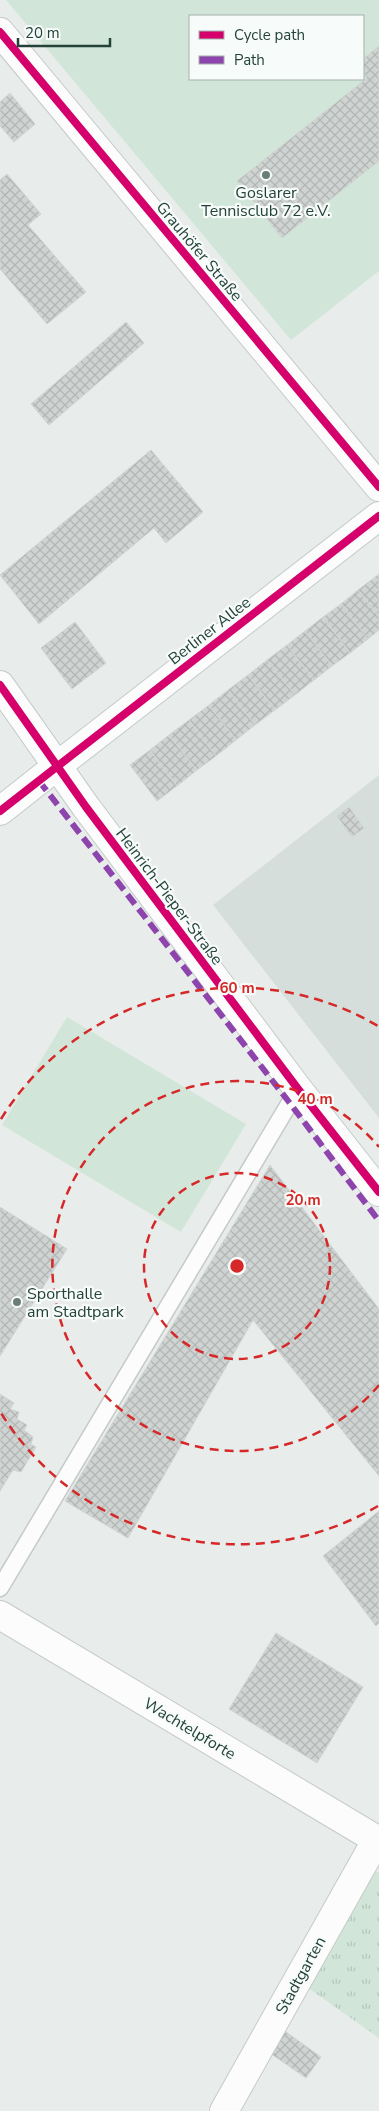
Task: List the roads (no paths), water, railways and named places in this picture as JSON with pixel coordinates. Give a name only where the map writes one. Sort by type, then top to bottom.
[{"type":"street","name":"Grauhöfer Straße","points":[[0,32],[379,487]]},
{"type":"street","name":"Berliner Allee","points":[[0,811],[379,516]]},
{"type":"street","name":"Heinrich-Pieper-Straße","points":[[0,685],[57,766],[298,1089],[379,1192]]},
{"type":"street","name":"Wachtelpforte","points":[[0,1615],[378,1840]]},
{"type":"street","name":"Stadtgarten","points":[[224,2111],[378,1840]]},
{"type":"lane","points":[[0,1588],[298,1089]]},
{"type":"place","name":"Goslarer Tennisclub 72 e.V.","points":[[266,175]]},
{"type":"place","name":"Sporthalle am Stadtpark","points":[[17,1302]]}]
